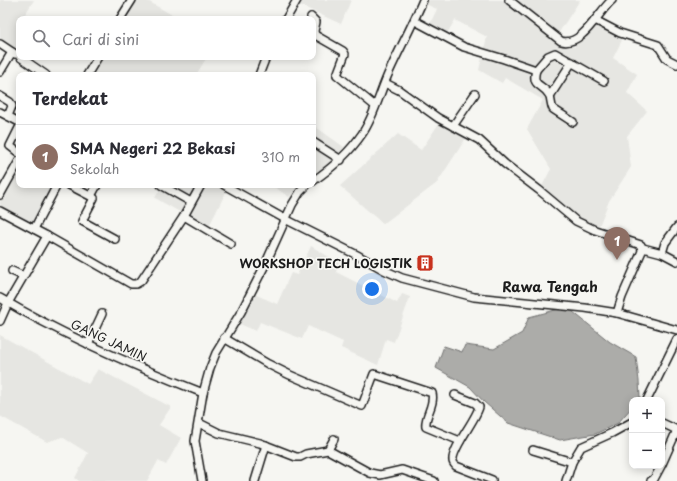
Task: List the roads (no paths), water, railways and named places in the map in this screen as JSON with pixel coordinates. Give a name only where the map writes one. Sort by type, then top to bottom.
[{"type":"street","points":[[122,16],[132,0]]},
{"type":"street","points":[[288,16],[297,0]]},
{"type":"street","points":[[316,179],[341,160],[362,134],[423,0]]},
{"type":"street","points":[[509,0],[561,41],[565,42],[580,37],[595,20],[601,10],[612,0]]},
{"type":"street","points":[[595,20],[617,32],[658,45],[667,59],[677,64]]},
{"type":"street","points":[[414,21],[464,47],[536,70]]},
{"type":"street","points":[[316,36],[343,51],[345,54],[337,75],[375,106]]},
{"type":"street","points":[[0,44],[16,54]]},
{"type":"street","points":[[0,72],[12,52]]},
{"type":"street","points":[[573,122],[553,109],[550,96],[534,79],[536,70],[552,53],[555,53],[604,81]]},
{"type":"street","points":[[24,60],[42,72]]},
{"type":"street","points":[[89,72],[96,60]]},
{"type":"street","points":[[260,72],[265,60]]},
{"type":"street","points":[[550,96],[572,62]]},
{"type":"street","points":[[385,83],[399,90],[438,118],[479,140],[505,164],[576,221],[595,230],[639,244],[642,248],[662,253],[677,260]]},
{"type":"street","points":[[453,126],[475,94]]},
{"type":"street","points":[[0,96],[10,102],[12,106],[8,116]]},
{"type":"street","points":[[0,112],[16,120]]},
{"type":"street","points":[[16,134],[10,146],[16,151]]},
{"type":"street","points":[[316,144],[341,160]]},
{"type":"street","points":[[0,195],[16,166]]},
{"type":"street","points":[[34,229],[55,188]]},
{"type":"street","points":[[75,188],[94,199],[82,221],[115,239]]},
{"type":"street","points":[[91,196],[95,188]]},
{"type":"street","points":[[166,188],[192,202]]},
{"type":"street","points":[[0,211],[131,284],[136,284],[141,281],[184,216],[199,188]]},
{"type":"street","points":[[229,188],[285,219],[402,278],[474,297],[585,308],[617,313],[677,330]]},
{"type":"street","points":[[202,481],[195,441],[203,393],[212,363],[224,338],[241,312],[261,273],[285,219],[300,192],[304,188]]},
{"type":"street","points":[[184,216],[231,244]]},
{"type":"street","points":[[662,253],[665,243],[677,227]]},
{"type":"street","points":[[0,321],[8,302],[47,236]]},
{"type":"street","points":[[617,313],[642,248]]},
{"type":"street","points":[[12,270],[23,276]]},
{"type":"street","name":"GANG JAMIN","points":[[0,298],[88,344],[168,380],[203,393]]},
{"type":"street","points":[[88,344],[102,314]]},
{"type":"street","points":[[224,338],[290,375],[362,406],[374,374],[432,393],[433,399],[426,421],[426,427],[460,441]]},
{"type":"street","points":[[648,397],[677,339]]},
{"type":"street","points":[[454,395],[475,403],[479,407],[460,441],[452,459],[453,463],[456,466],[493,481]]},
{"type":"street","points":[[199,423],[219,433],[266,445],[296,457],[328,450],[370,473],[380,475],[402,470],[434,481]]},
{"type":"street","points":[[566,481],[572,462],[581,447],[612,434],[629,424]]},
{"type":"street","points":[[665,425],[676,433],[665,458]]},
{"type":"street","points":[[328,450],[334,439]]},
{"type":"street","points":[[255,481],[266,445]]},
{"type":"street","points":[[533,450],[572,462]]},
{"type":"street","points":[[651,481],[659,469]]},
{"type":"place","name":"SMA Negeri 22 Bekasi","points":[[617,260]]},
{"type":"place","name":"WORKSHOP TECH LOGISTIK","points":[[425,263]]},
{"type":"district","name":"Rawa Tengah","points":[[550,286]]}]
